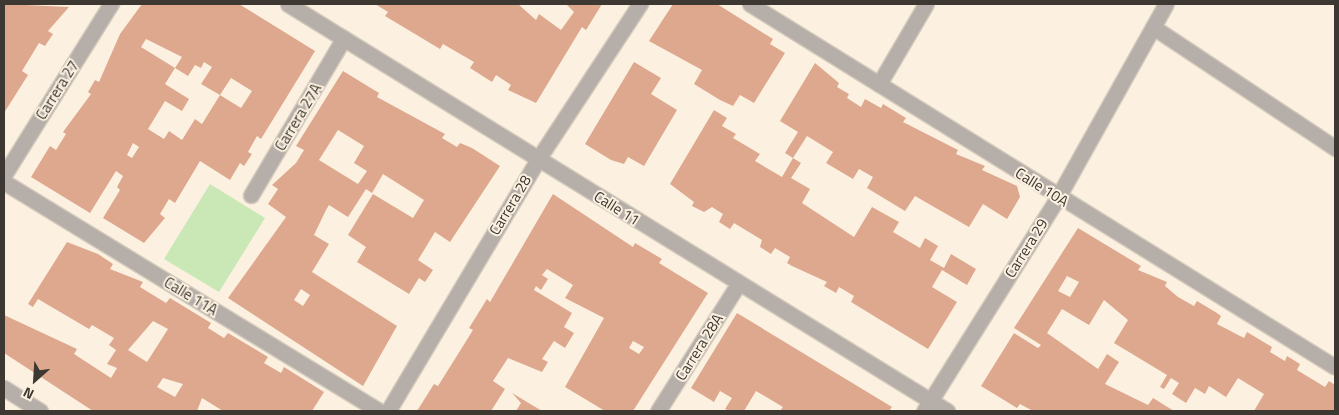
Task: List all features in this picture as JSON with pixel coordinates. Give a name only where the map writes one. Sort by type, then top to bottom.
[{"type":"street","name":"Carrera 27","points":[[4,175],[111,4]]},
{"type":"street","name":"Calle 11","points":[[288,4],[739,283],[927,406],[947,411]]},
{"type":"street","name":"Carrera 28","points":[[388,411],[538,159],[640,4]]},
{"type":"street","name":"Calle 10A","points":[[750,4],[1058,197],[1335,367]]},
{"type":"street","points":[[879,84],[926,4]]},
{"type":"street","name":"Carrera 29","points":[[927,406],[1058,197],[1166,4]]},
{"type":"street","points":[[1153,27],[1335,148]]},
{"type":"street","name":"Carrera 27A","points":[[251,196],[344,38]]},
{"type":"street","name":"Calle 11A","points":[[4,182],[379,411]]},
{"type":"street","name":"Carrera 28A","points":[[658,411],[739,283]]},
{"type":"street","points":[[4,388],[40,411]]},
{"type":"green space","points":[[210,184],[265,218],[219,292],[164,259]]},
{"type":"building","points":[[4,4],[69,7],[48,31],[53,34],[45,46],[39,43],[22,71],[28,75],[4,113]]},
{"type":"building","points":[[142,4],[239,4],[315,51],[261,139],[257,136],[248,152],[252,154],[244,166],[240,163],[230,180],[200,161],[175,203],[169,199],[160,214],[165,218],[144,243],[103,218],[120,190],[117,187],[123,176],[116,171],[90,213],[31,177],[50,146],[56,150],[66,134],[63,132],[91,94],[88,92],[95,80],[99,82],[120,34]],"holes":[[[146,39],[182,57],[175,68],[141,47]],[[204,62],[212,67],[201,84],[220,95],[202,124],[195,119],[182,140],[169,131],[164,139],[148,129],[165,101],[182,111],[189,99],[165,84],[175,68],[188,76],[195,65],[201,68]],[[231,78],[252,91],[241,108],[220,95]],[[133,143],[139,147],[132,158],[127,155]]]},
{"type":"building","points":[[375,4],[518,4],[536,20],[539,14],[561,30],[574,12],[566,4],[602,4],[586,30],[582,27],[536,103],[508,90],[511,85],[496,75],[492,82],[470,68],[474,62],[443,44],[440,49],[385,16],[388,12]]},
{"type":"building","points":[[673,4],[717,4],[773,39],[770,44],[785,53],[754,103],[740,95],[733,106],[720,100],[694,84],[702,70],[649,41]]},
{"type":"building","points":[[634,62],[661,78],[651,94],[677,110],[644,166],[628,157],[624,164],[611,160],[585,144]]},
{"type":"building","points":[[815,63],[839,83],[837,87],[849,94],[847,98],[861,107],[865,99],[881,108],[883,104],[906,118],[903,122],[958,150],[956,154],[985,166],[982,170],[1017,186],[1020,197],[1007,219],[983,204],[969,227],[915,196],[905,211],[867,188],[873,177],[859,169],[853,179],[826,163],[833,152],[807,136],[793,158],[785,153],[798,132],[780,121]]},
{"type":"building","points":[[343,71],[379,93],[377,97],[445,134],[442,138],[457,147],[460,143],[472,148],[500,166],[450,242],[435,232],[418,260],[433,270],[425,282],[419,278],[409,294],[357,262],[366,247],[348,235],[373,194],[413,218],[424,200],[383,174],[372,193],[366,189],[348,217],[329,205],[314,235],[329,244],[312,272],[397,326],[363,386],[228,298],[286,217],[268,204],[278,189],[272,185],[296,163],[304,150],[296,146]],"holes":[[[338,130],[364,146],[354,163],[367,171],[358,184],[319,160]],[[301,289],[310,295],[303,306],[294,300]]]},
{"type":"building","points":[[714,110],[727,118],[722,126],[736,134],[733,138],[760,154],[755,161],[782,177],[793,158],[801,163],[791,178],[810,189],[802,203],[854,237],[872,207],[899,222],[893,232],[920,248],[925,238],[938,246],[930,260],[944,268],[951,254],[976,269],[967,285],[942,270],[932,287],[957,302],[928,349],[851,302],[854,296],[839,287],[836,293],[824,286],[827,282],[787,263],[790,257],[775,248],[771,254],[760,247],[762,240],[734,223],[730,229],[719,222],[723,214],[712,207],[704,212],[692,206],[694,202],[670,184]]},
{"type":"building","points":[[553,194],[633,247],[635,243],[662,259],[659,263],[708,293],[633,411],[605,411],[565,387],[604,318],[565,298],[573,285],[547,269],[542,275],[548,279],[541,290],[536,286],[534,290],[572,313],[564,327],[574,333],[565,348],[554,341],[542,359],[548,362],[542,372],[508,358],[493,381],[505,389],[491,411],[417,411],[434,384],[438,386],[473,330],[469,328],[487,299],[490,302]],"holes":[[[633,341],[644,347],[639,354],[629,348]]]},
{"type":"building","points":[[1078,228],[1141,266],[1138,270],[1167,282],[1165,286],[1178,297],[1194,306],[1197,301],[1217,313],[1221,316],[1217,324],[1244,338],[1247,332],[1272,347],[1270,352],[1285,361],[1287,356],[1300,364],[1297,370],[1325,387],[1329,381],[1335,385],[1335,411],[1254,411],[1264,394],[1238,378],[1226,397],[1209,386],[1205,394],[1195,388],[1186,403],[1172,394],[1179,383],[1171,378],[1164,389],[1160,387],[1167,375],[1114,343],[1128,320],[1104,300],[1089,325],[1062,309],[1047,333],[1098,369],[1107,354],[1119,362],[1105,384],[1148,405],[1153,398],[1174,411],[1033,411],[1020,404],[1017,408],[981,386],[1014,333],[1038,348],[1041,345],[1014,328]],"holes":[[[1067,276],[1079,282],[1070,297],[1058,291]]]},
{"type":"building","points":[[67,242],[98,254],[113,264],[110,269],[143,282],[140,287],[166,303],[170,298],[211,323],[208,328],[224,338],[228,333],[268,357],[264,363],[281,373],[284,367],[324,392],[312,411],[223,411],[202,398],[197,411],[93,411],[4,353],[4,315],[77,349],[74,354],[111,378],[117,368],[107,364],[116,350],[109,345],[114,338],[92,325],[89,329],[38,299],[33,307],[28,304]],"holes":[[[153,321],[168,329],[147,362],[128,350]],[[163,378],[183,384],[175,397],[157,387]]]},
{"type":"building","points":[[737,313],[892,407],[889,411],[780,411],[783,407],[756,391],[744,411],[729,411],[725,409],[732,398],[720,391],[714,402],[691,388]]},
{"type":"building","points":[[512,393],[542,411],[516,411],[521,403]]}]
